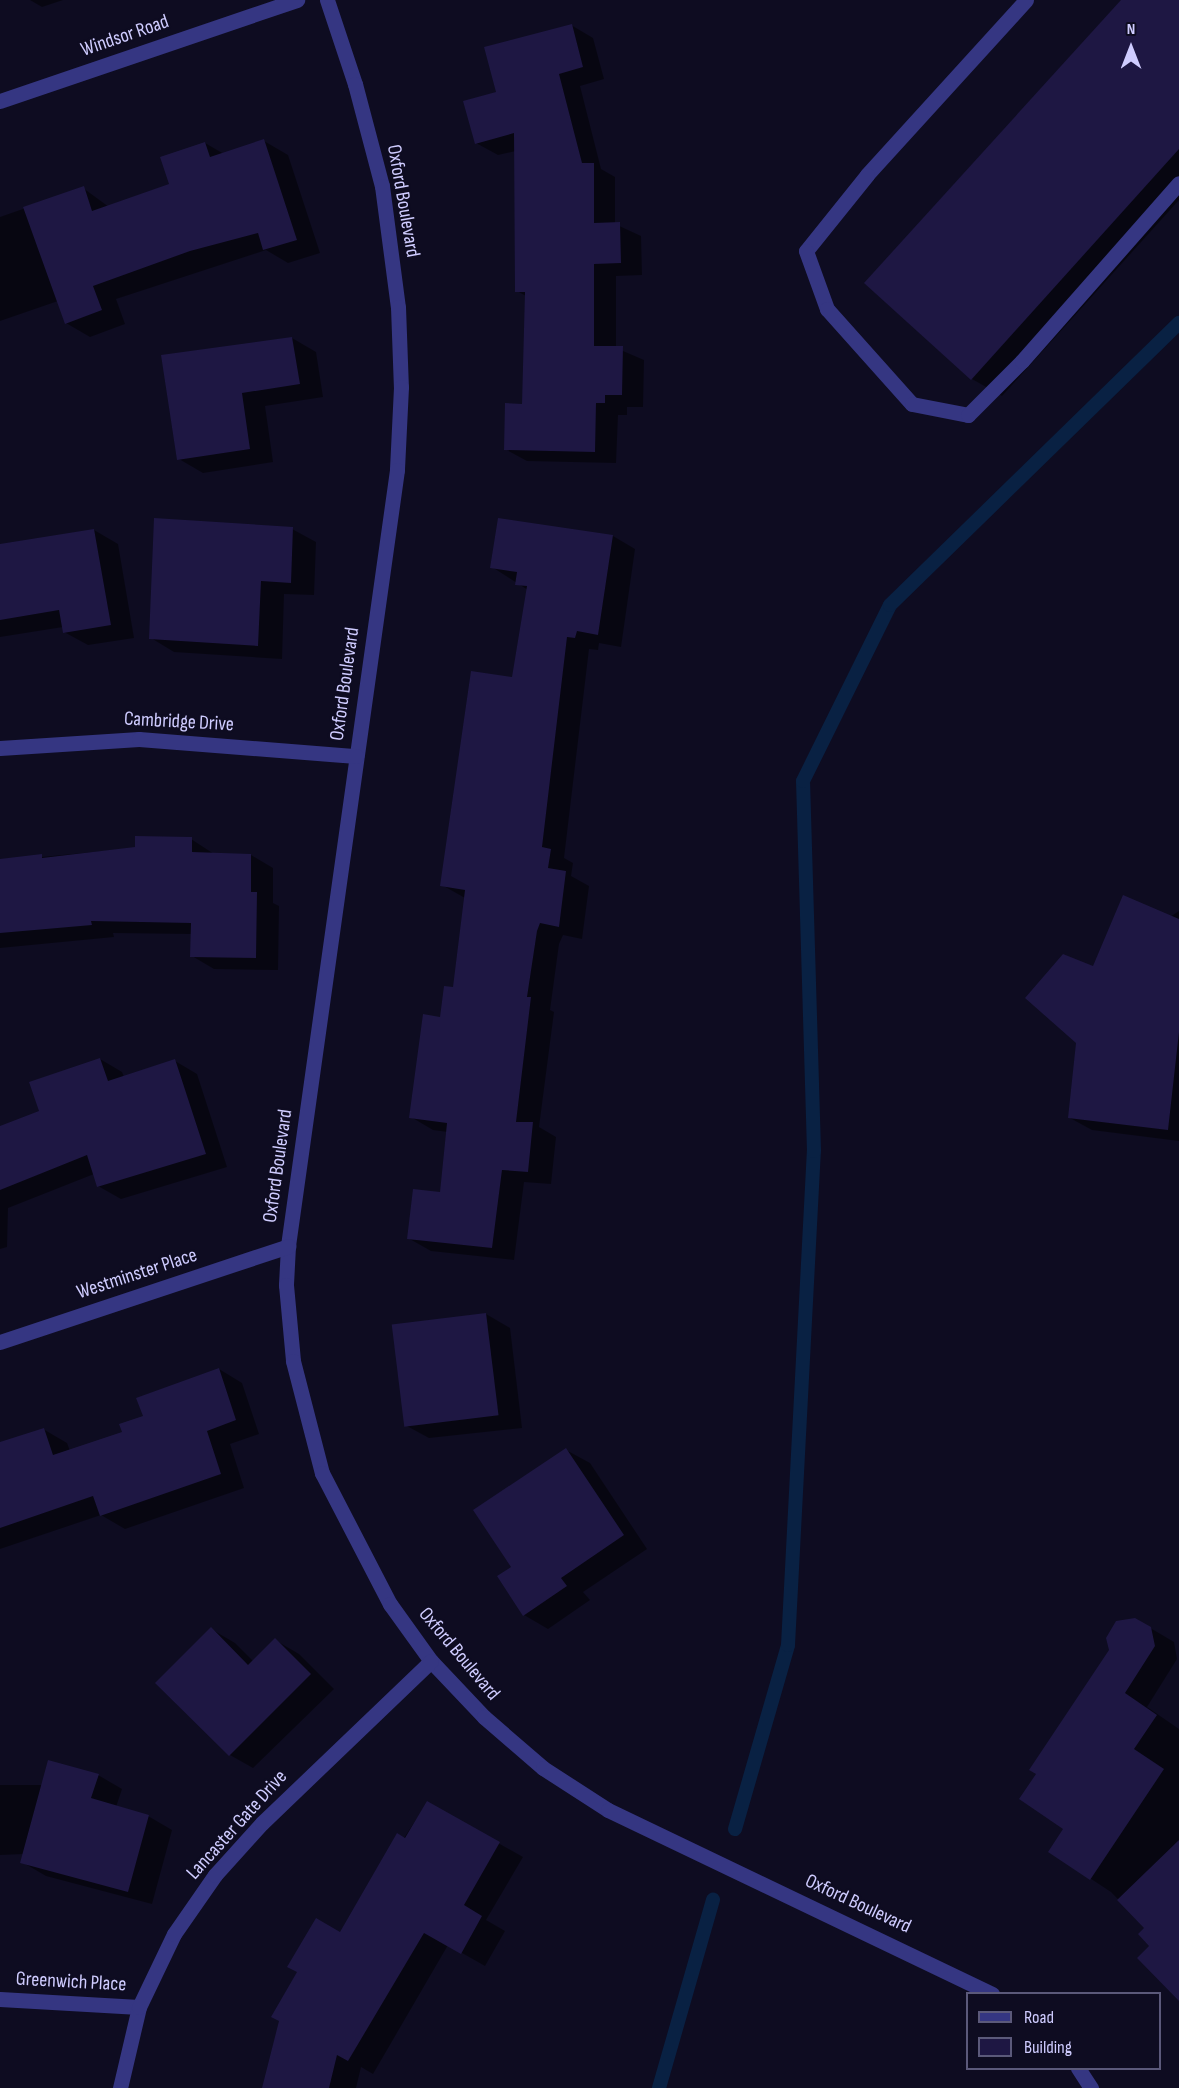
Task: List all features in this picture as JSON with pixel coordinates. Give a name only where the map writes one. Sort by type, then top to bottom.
[{"type":"street","name":"Windsor Road","points":[[0,101],[297,0]]},
{"type":"street","name":"Oxford Boulevard","points":[[327,0],[356,84],[382,186],[399,318],[401,387],[397,470],[288,1246],[286,1285],[293,1361],[322,1473],[390,1604],[431,1661],[484,1717],[543,1768],[608,1810],[988,1992]]},
{"type":"street","points":[[1026,0],[867,175],[806,251],[826,309],[912,404],[968,415],[1022,361],[1179,183]]},
{"type":"street","name":"Cambridge Drive","points":[[0,748],[139,739],[356,756]]},
{"type":"street","name":"Westminster Place","points":[[0,1342],[288,1246]]},
{"type":"street","name":"Lancaster Gate Drive","points":[[120,2088],[139,2007],[174,1934],[215,1875],[262,1823],[431,1661]]},
{"type":"street","name":"Greenwich Place","points":[[0,1999],[139,2007]]},
{"type":"street","points":[[1079,2070],[1091,2088]]},
{"type":"building","points":[[1121,0],[1179,0],[1179,149],[971,380],[864,283]]},
{"type":"building","points":[[572,24],[583,67],[559,74],[582,163],[594,163],[594,223],[620,222],[621,263],[594,264],[594,346],[623,346],[622,395],[605,395],[605,403],[596,403],[595,452],[504,450],[505,403],[522,404],[525,292],[515,292],[514,133],[475,144],[463,101],[496,92],[484,47]]},
{"type":"building","points":[[264,139],[297,240],[263,250],[258,233],[190,251],[93,286],[102,310],[65,324],[23,207],[84,186],[92,211],[169,184],[160,157],[205,142],[210,157]]},
{"type":"building","points":[[292,337],[300,384],[242,393],[250,449],[177,460],[161,355]]},
{"type":"building","points":[[154,518],[293,527],[291,583],[261,581],[258,646],[149,639]]},
{"type":"building","points":[[498,518],[613,535],[598,635],[577,631],[575,638],[567,637],[542,847],[551,849],[548,868],[566,871],[559,927],[540,923],[537,931],[527,997],[531,997],[516,1122],[533,1122],[528,1172],[502,1170],[492,1248],[407,1239],[413,1189],[440,1192],[447,1123],[409,1118],[423,1014],[440,1017],[444,986],[453,987],[465,890],[440,886],[471,671],[512,677],[527,586],[515,585],[517,572],[490,568]]},
{"type":"building","points":[[94,529],[111,625],[63,633],[59,610],[0,620],[0,544]]},
{"type":"building","points":[[135,836],[192,837],[192,852],[251,854],[251,892],[257,892],[256,958],[190,957],[191,923],[91,921],[92,925],[0,933],[0,859],[42,854],[42,858],[135,847]]},
{"type":"building","points":[[1123,895],[1179,919],[1179,1032],[1168,1130],[1068,1118],[1076,1043],[1025,998],[1063,954],[1093,966]]},
{"type":"building","points":[[100,1058],[108,1081],[175,1059],[206,1154],[97,1187],[87,1155],[0,1190],[0,1126],[39,1111],[29,1082]]},
{"type":"building","points":[[486,1313],[499,1415],[404,1427],[392,1325]]},
{"type":"building","points":[[219,1368],[236,1420],[207,1431],[221,1474],[100,1516],[93,1496],[0,1528],[0,1442],[44,1428],[53,1455],[122,1432],[119,1424],[143,1416],[136,1398]]},
{"type":"building","points":[[566,1448],[624,1535],[561,1578],[567,1586],[523,1616],[497,1576],[511,1567],[473,1510]]},
{"type":"building","points":[[1135,1618],[1151,1627],[1155,1646],[1125,1693],[1157,1715],[1134,1749],[1164,1769],[1090,1880],[1048,1852],[1063,1829],[1019,1799],[1036,1774],[1029,1770],[1109,1650],[1106,1638],[1116,1621]]},
{"type":"building","points":[[211,1627],[248,1665],[275,1638],[311,1674],[229,1756],[155,1683]]},
{"type":"building","points":[[48,1760],[99,1774],[91,1798],[149,1815],[128,1892],[20,1863]]},
{"type":"building","points":[[427,1801],[500,1842],[464,1905],[482,1916],[461,1954],[424,1933],[348,2061],[337,2055],[329,2088],[262,2088],[279,2021],[271,2017],[297,1972],[287,1967],[316,1918],[340,1932],[397,1833],[405,1838]]},
{"type":"building","points":[[1179,1840],[1179,2001],[1137,1958],[1149,1946],[1138,1934],[1144,1928],[1117,1900]]},
{"type":"waterway","points":[[735,1829],[788,1645],[814,1151],[803,781],[890,605],[1179,323]]},
{"type":"waterway","points":[[659,2088],[713,1900]]}]
